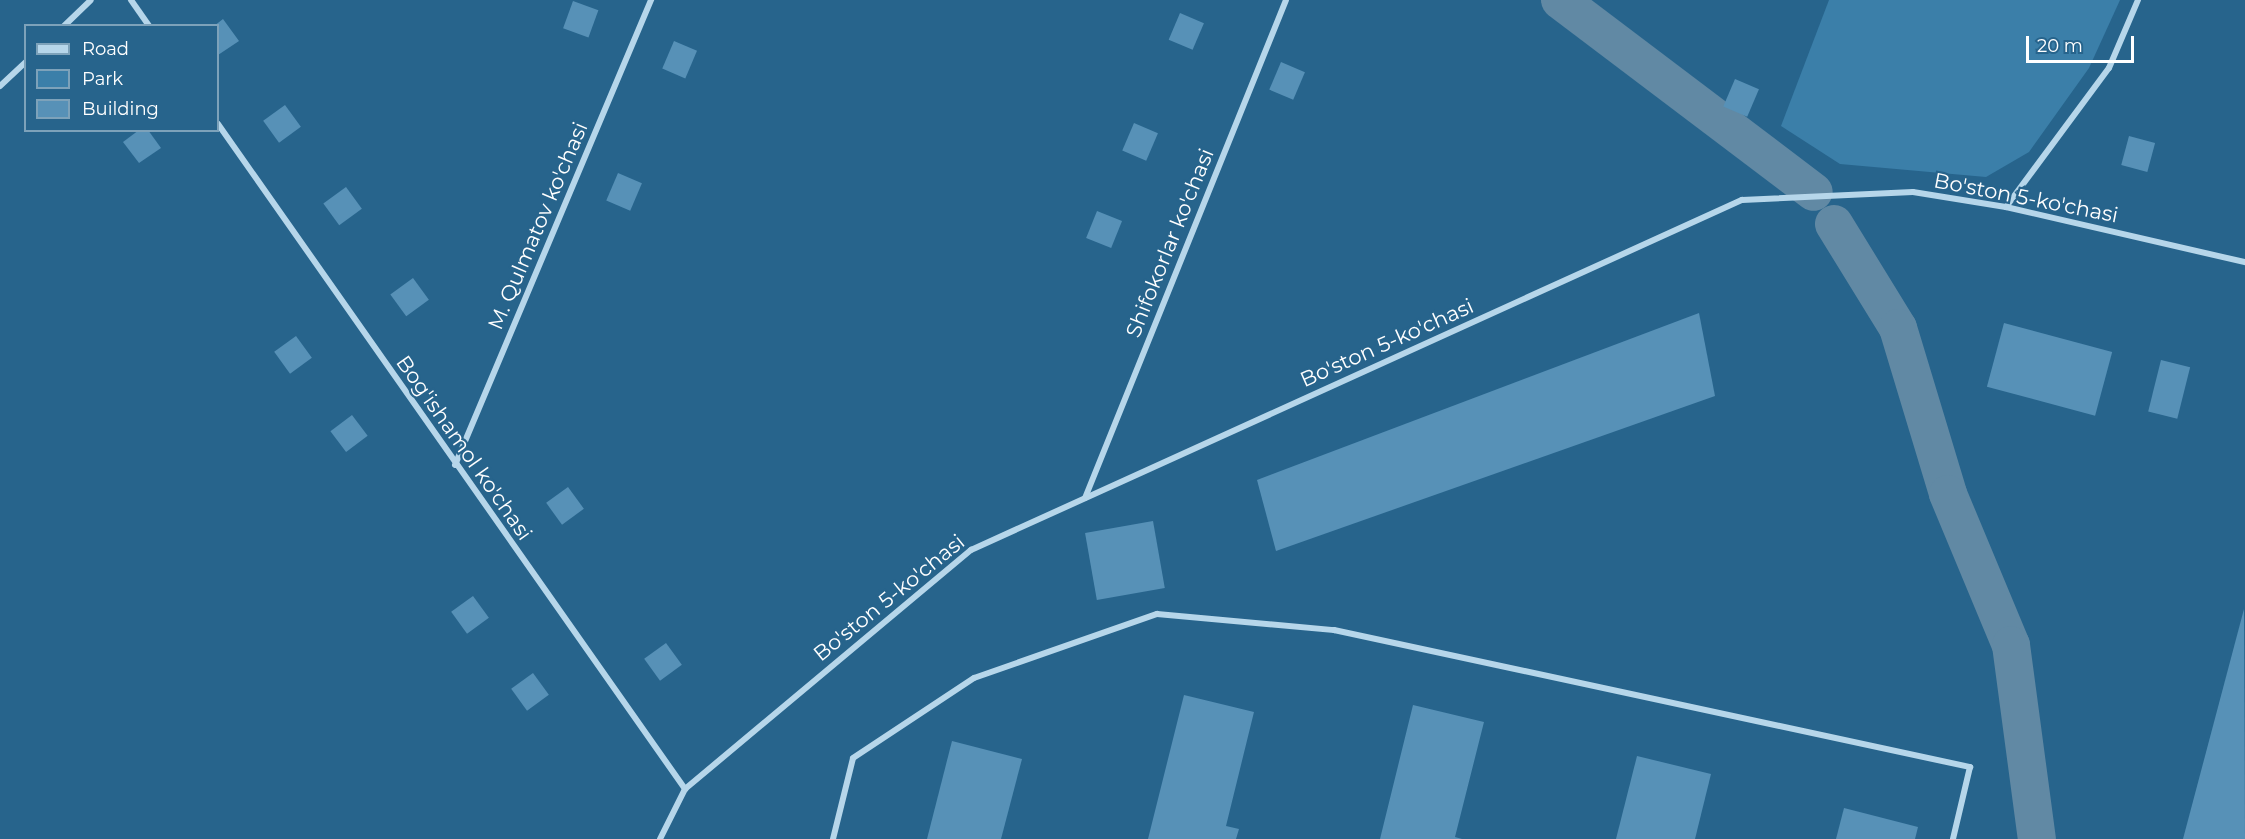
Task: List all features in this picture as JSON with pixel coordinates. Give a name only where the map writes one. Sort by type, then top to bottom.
[{"type":"street","points":[[66,24],[91,0]]},
{"type":"street","points":[[131,0],[148,24]]},
{"type":"street","name":"M. Qulmatov ko'chasi","points":[[455,465],[651,0]]},
{"type":"street","name":"Shifokorlar ko'chasi","points":[[1085,498],[1286,0]]},
{"type":"street","points":[[2006,207],[2109,68],[2138,0]]},
{"type":"street","points":[[0,86],[24,64]]},
{"type":"street","name":"Bog'ishamol ko'chasi","points":[[219,125],[455,465],[685,789]]},
{"type":"street","name":"Bo'ston 5-ko'chasi","points":[[660,839],[685,789],[970,550],[1742,201],[1913,192],[2006,207],[2245,262]]},
{"type":"street","points":[[833,839],[853,758],[974,678],[1156,614],[1334,630],[1970,767],[1953,839]]},
{"type":"green space","points":[[1829,0],[2120,0],[2089,68],[2029,152],[1986,177],[1840,164],[1781,126]]},
{"type":"building","points":[[573,1],[598,10],[588,37],[563,28]]},
{"type":"building","points":[[1180,13],[1204,23],[1193,50],[1169,40]]},
{"type":"building","points":[[223,19],[239,41],[219,54],[219,24],[217,24]]},
{"type":"building","points":[[674,41],[697,51],[685,78],[662,69]]},
{"type":"building","points":[[1281,62],[1305,72],[1293,100],[1269,90]]},
{"type":"building","points":[[1735,79],[1759,89],[1747,117],[1723,107]]},
{"type":"building","points":[[285,105],[301,127],[279,143],[263,121]]},
{"type":"building","points":[[1134,123],[1158,133],[1146,161],[1122,151]]},
{"type":"building","points":[[136,132],[149,132],[161,148],[139,163],[123,142]]},
{"type":"building","points":[[2129,136],[2155,143],[2147,172],[2121,165]]},
{"type":"building","points":[[618,173],[642,183],[630,211],[606,201]]},
{"type":"building","points":[[346,187],[362,209],[339,225],[323,203]]},
{"type":"building","points":[[1097,211],[1122,221],[1111,248],[1086,238]]},
{"type":"building","points":[[413,278],[429,300],[406,316],[390,294]]},
{"type":"building","points":[[1699,313],[1715,396],[1276,551],[1257,480]]},
{"type":"building","points":[[2004,323],[2112,352],[2095,416],[1987,387]]},
{"type":"building","points":[[296,336],[312,358],[290,374],[274,352]]},
{"type":"building","points":[[2161,360],[2190,367],[2177,419],[2148,411]]},
{"type":"building","points":[[352,415],[368,436],[346,452],[330,431]]},
{"type":"building","points":[[568,487],[584,509],[562,525],[546,503]]},
{"type":"building","points":[[1153,521],[1165,588],[1097,600],[1085,533]]},
{"type":"building","points":[[473,596],[489,618],[467,634],[451,612]]},
{"type":"building","points":[[2244,609],[2245,839],[2183,839]]},
{"type":"building","points":[[666,643],[682,665],[660,681],[644,659]]},
{"type":"building","points":[[533,673],[549,695],[527,711],[511,689]]},
{"type":"building","points":[[1184,695],[1254,712],[1226,826],[1239,829],[1236,839],[1148,839]]},
{"type":"building","points":[[1413,705],[1484,722],[1455,837],[1462,839],[1380,839]]},
{"type":"building","points":[[952,741],[1022,759],[1001,839],[927,839]]},
{"type":"building","points":[[1637,756],[1711,774],[1695,839],[1616,839]]},
{"type":"building","points":[[1844,808],[1918,827],[1915,839],[1836,839]]},
{"type":"waterway","points":[[1560,0],[1814,192]]},
{"type":"waterway","points":[[1834,224],[1898,328],[1948,494],[2011,645],[2037,839]]}]
